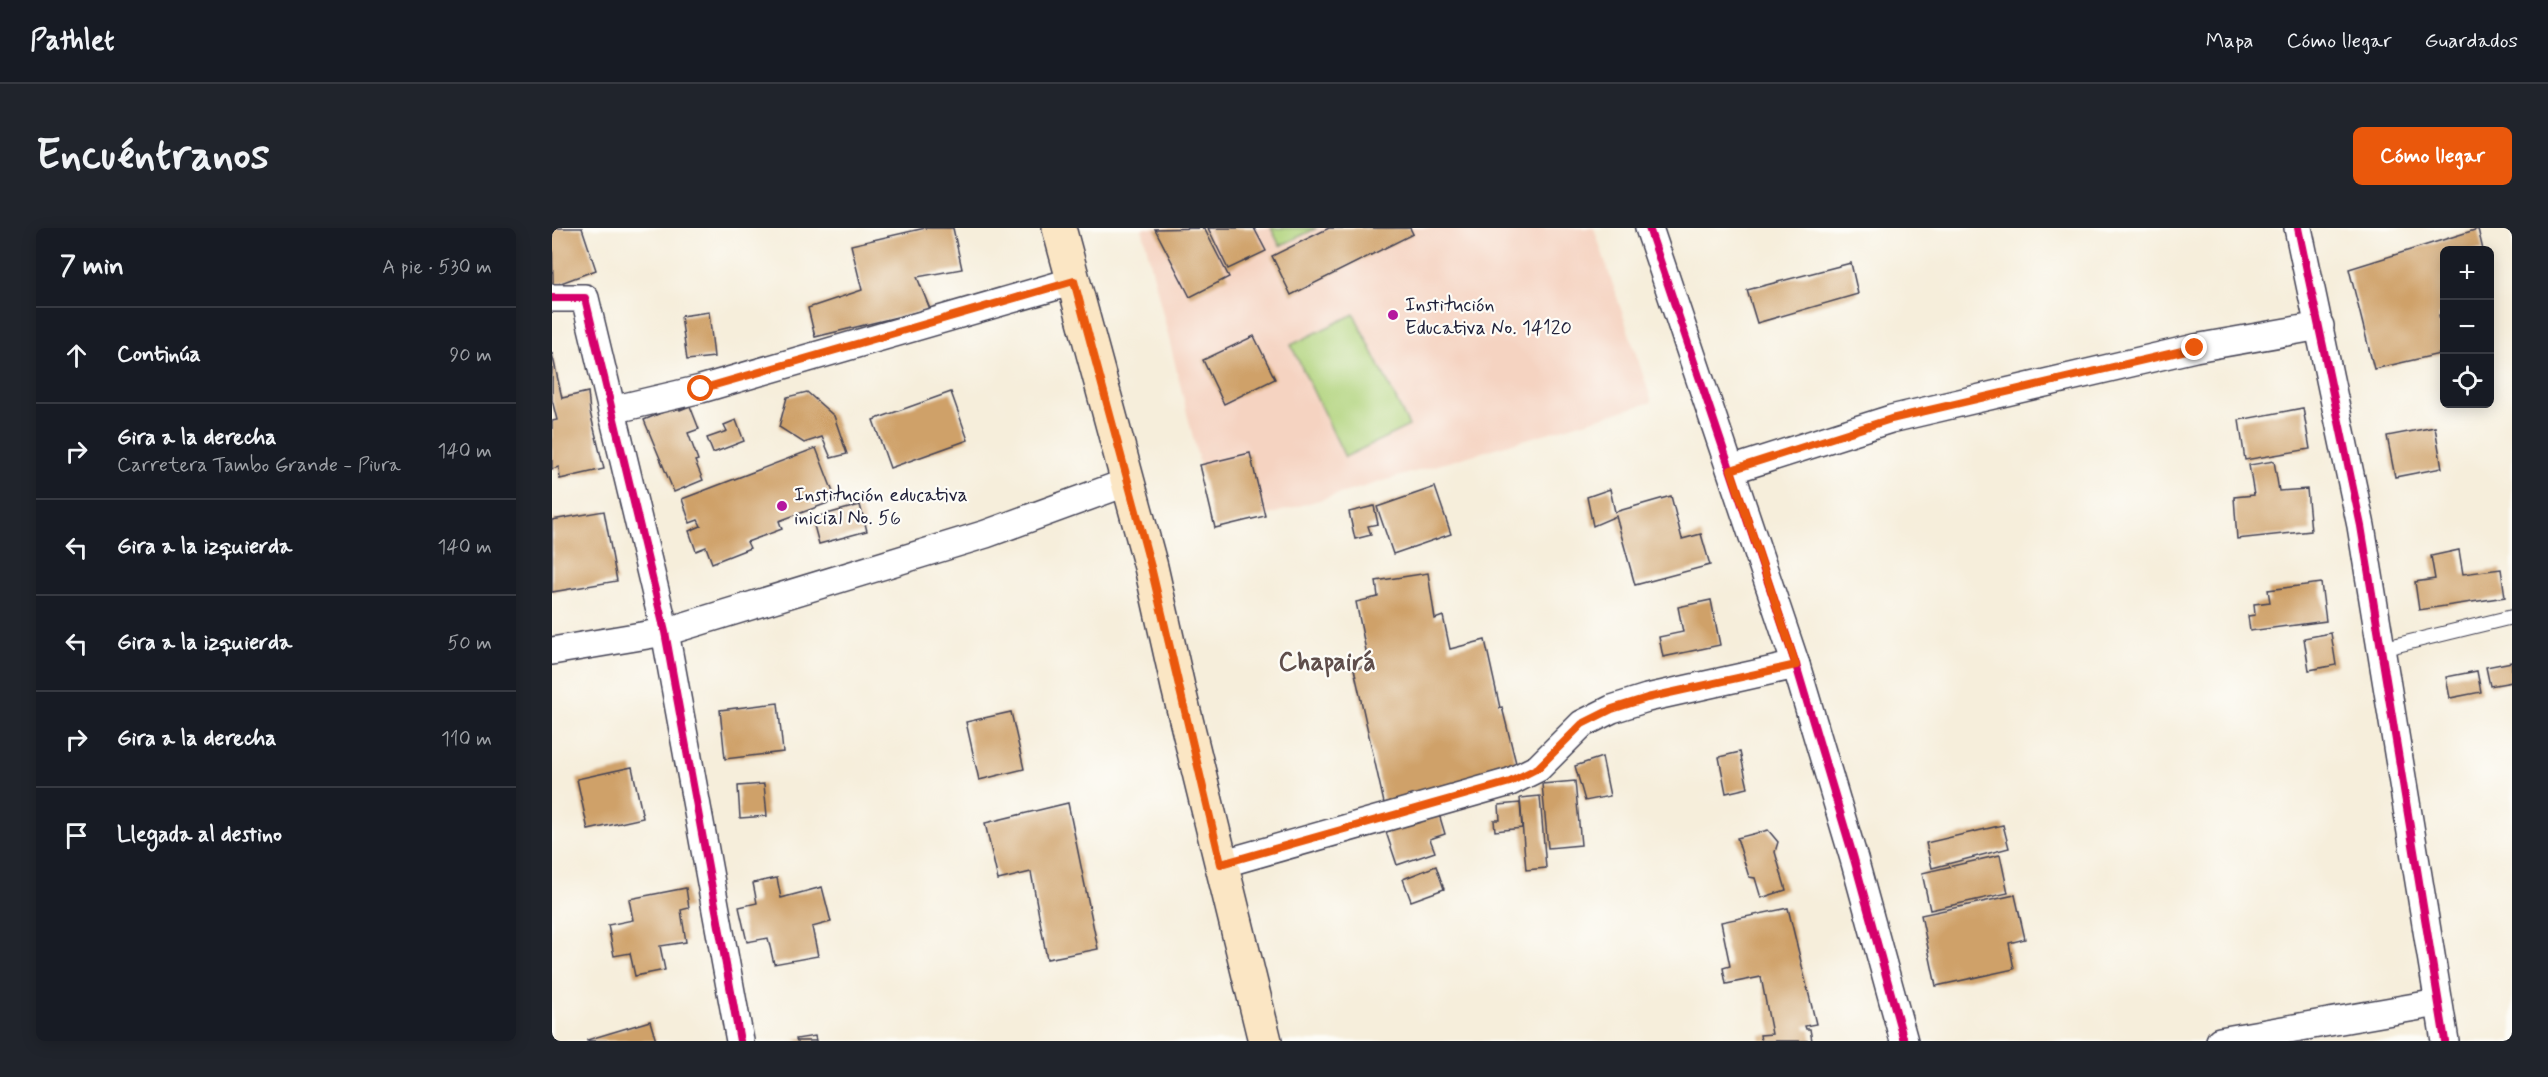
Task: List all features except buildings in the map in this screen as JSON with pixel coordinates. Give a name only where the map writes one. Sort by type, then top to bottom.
[{"type":"main road","points":[[1059,228],[1151,567],[1265,1041]]},
{"type":"street","points":[[1649,228],[1796,665],[1854,860],[1904,1041]]},
{"type":"street","points":[[2298,228],[2361,526],[2445,1041]]},
{"type":"street","points":[[612,410],[701,389],[1074,281]]},
{"type":"street","points":[[552,298],[585,298],[665,632],[740,1041]]},
{"type":"street","points":[[1731,470],[1891,419],[2195,348],[2320,326]]},
{"type":"street","points":[[552,651],[665,632],[986,534],[1128,482]]},
{"type":"street","points":[[1221,864],[1510,782],[1538,768],[1582,724],[1612,709],[1647,698],[1796,665]]},
{"type":"street","points":[[2220,1041],[2438,1003]]},
{"type":"lane","points":[[2381,649],[2512,617]]},
{"type":"shaded area","name":"Institución Educativa No. 14120","points":[[1142,228],[1594,228],[1652,402],[1265,516],[1215,528]]},
{"type":"green space","points":[[1271,228],[1317,228],[1280,246]]},
{"type":"green space","points":[[1354,314],[1409,426],[1345,457],[1291,345]]},
{"type":"cycle path","points":[[1649,228],[1796,665],[1854,859],[1904,1041]]},
{"type":"cycle path","points":[[2298,228],[2361,526],[2445,1041]]},
{"type":"cycle path","points":[[552,298],[585,298],[665,632],[740,1041]]},
{"type":"place","name":"Institución Educativa No. 14120","points":[[1393,315]]},
{"type":"place","name":"Institución educativa inicial No. 56","points":[[782,506]]},
{"type":"district","name":"Chapairá","points":[[1327,661]]},
{"type":"route","points":[[701,389],[1074,281],[1151,567],[1221,864],[1510,782],[1538,768],[1582,724],[1612,709],[1647,698],[1796,665],[1731,470],[1891,419],[2195,348]]}]
